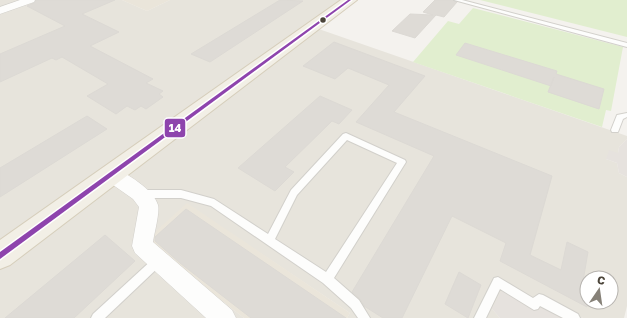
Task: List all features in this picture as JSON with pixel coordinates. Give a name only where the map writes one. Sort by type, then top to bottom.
[{"type":"main road","points":[[0,256],[350,0]]},
{"type":"street","points":[[0,11],[30,0]]},
{"type":"street","points":[[112,175],[140,194],[149,206],[142,246],[224,318]]},
{"type":"lane","points":[[456,0],[627,45]]},
{"type":"lane","points":[[615,130],[620,118],[627,115]]},
{"type":"lane","points":[[270,240],[294,194],[346,136],[402,162],[327,279]]},
{"type":"lane","points":[[140,194],[181,194],[214,204],[327,279],[355,304],[364,318]]},
{"type":"lane","points":[[97,318],[158,261]]},
{"type":"lane","points":[[480,318],[498,282],[534,305],[538,299],[574,318]]},
{"type":"shaded area","points":[[0,0],[122,0],[147,11],[170,0],[350,0],[313,27],[627,136],[627,139],[619,147],[618,153],[606,159],[617,163],[619,173],[627,177],[627,306],[624,318],[583,318],[547,298],[492,309],[500,318],[347,318],[350,313],[187,204],[146,241],[244,318],[0,318]]},
{"type":"shaded area","points":[[122,0],[170,0],[147,11]]},
{"type":"shaded area","points":[[627,139],[627,177],[619,173],[617,163],[606,159],[609,150],[618,153],[619,147]]},
{"type":"shaded area","points":[[187,203],[350,313],[347,318],[244,318],[145,241]]},
{"type":"shaded area","points":[[505,284],[539,306],[547,298],[583,318],[500,318],[492,309]]},
{"type":"green space","points":[[480,0],[627,0],[627,37]]},
{"type":"green space","points":[[473,8],[623,47],[611,111],[606,110],[602,127],[413,62],[448,21],[459,24]]},
{"type":"building","points":[[36,0],[115,0],[82,14],[119,32],[90,46],[153,79],[146,83],[163,91],[159,94],[163,97],[146,109],[141,106],[135,110],[127,106],[116,114],[87,96],[108,84],[62,57],[56,60],[52,58],[0,82],[0,54],[65,26],[27,6],[34,3]]},
{"type":"building","points":[[280,0],[303,1],[210,62],[191,54]]},
{"type":"building","points":[[435,0],[453,0],[457,2],[444,17],[436,15],[415,38],[392,31],[410,14],[433,15],[423,12]]},
{"type":"building","points":[[334,42],[425,76],[394,112],[552,176],[530,255],[561,270],[567,242],[588,252],[585,270],[579,270],[579,303],[500,261],[506,243],[452,216],[402,318],[383,318],[364,306],[360,299],[352,292],[434,156],[356,122],[389,85],[348,68],[335,79],[303,66]]},
{"type":"building","points":[[465,43],[557,71],[556,74],[604,89],[599,109],[548,92],[550,86],[456,55]]},
{"type":"building","points":[[320,96],[352,110],[339,124],[332,121],[285,167],[294,172],[275,191],[238,168]]},
{"type":"building","points":[[87,116],[107,129],[0,197],[0,168]]},
{"type":"building","points":[[186,209],[346,318],[251,318],[180,263],[155,241],[155,237]]},
{"type":"building","points":[[105,235],[135,261],[74,318],[5,318]]},
{"type":"building","points":[[459,272],[481,285],[468,318],[445,304]]},
{"type":"transit line","name":"14","points":[[0,256],[350,0]]}]
